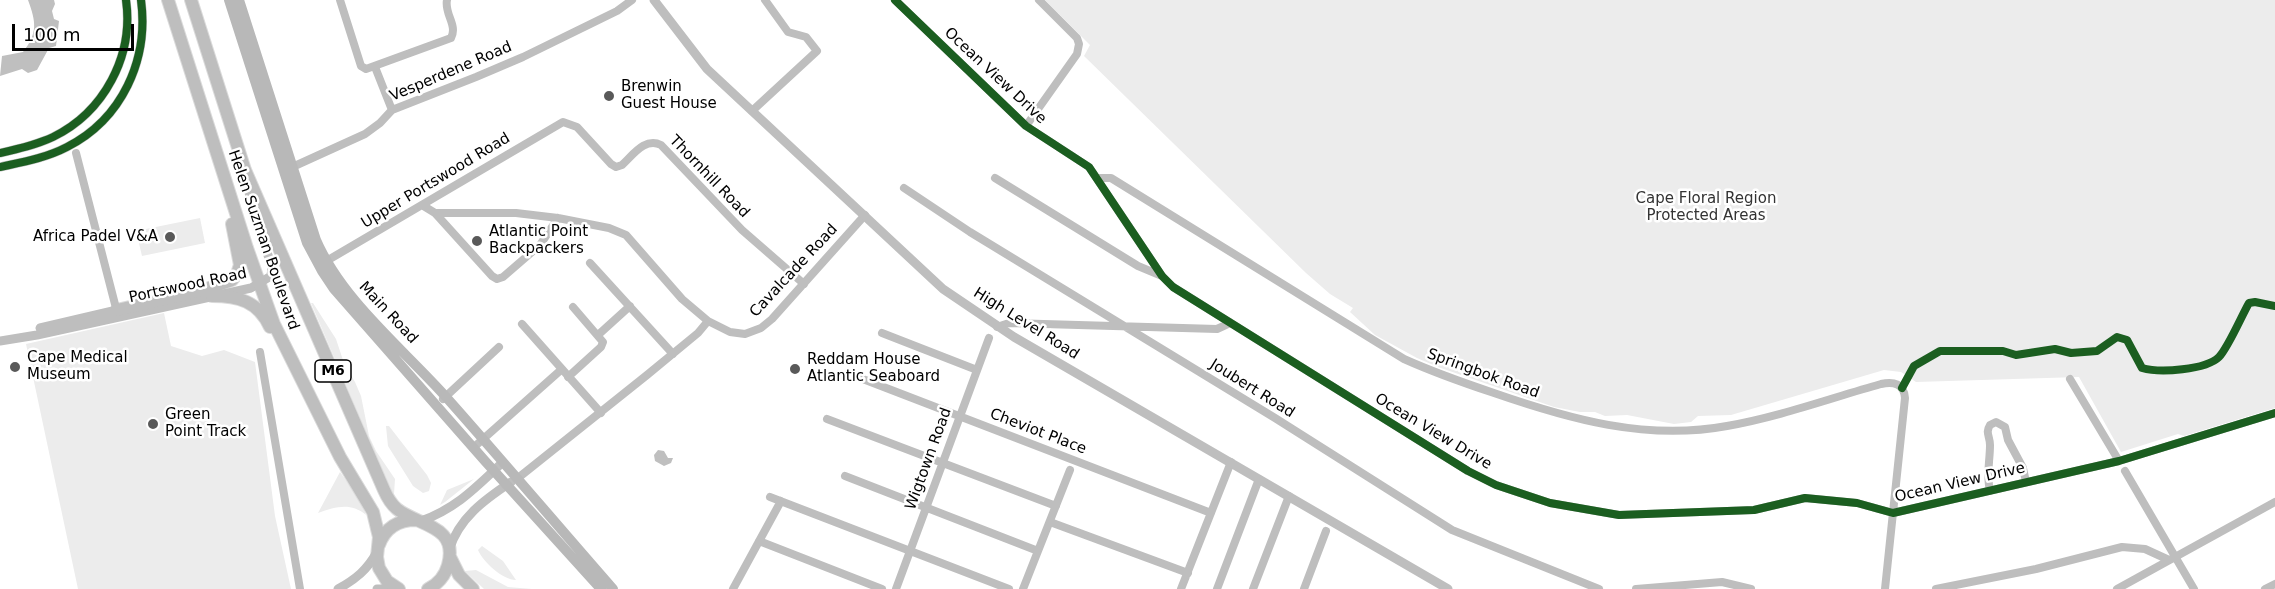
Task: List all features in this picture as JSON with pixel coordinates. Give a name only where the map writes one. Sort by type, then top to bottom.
[{"type":"main road","name":"Helen Suzman Boulevard","points":[[168,0],[224,178],[260,284],[288,356],[340,457],[373,512],[378,528],[381,572],[390,583],[399,589]]},
{"type":"main road","name":"Helen Suzman Boulevard","points":[[190,0],[245,170],[387,498],[397,509],[431,524],[440,531],[459,575],[473,589]]},
{"type":"main road","name":"Main Road","points":[[229,0],[287,169],[316,240],[322,263],[335,275],[436,405],[601,589]]},
{"type":"main road","name":"Main Road","points":[[239,0],[287,169]]},
{"type":"main road","points":[[118,313],[228,283],[235,277],[239,270],[240,259],[224,195],[224,178]]},
{"type":"main road","points":[[212,296],[240,298],[253,305],[265,318],[288,356]]},
{"type":"main road","name":"Main Road","points":[[378,332],[445,396],[613,589]]},
{"type":"main road","points":[[378,549],[383,536],[393,526],[406,520],[420,520]]},
{"type":"main road","points":[[428,589],[444,575],[449,553]]},
{"type":"street","points":[[0,153],[45,141],[78,121],[97,102],[110,85],[124,49],[128,17],[126,0]]},
{"type":"street","points":[[0,167],[53,153],[87,135],[114,109],[134,71],[141,48],[143,29],[141,0]]},
{"type":"street","points":[[340,0],[361,66],[366,69],[450,38],[454,28],[446,7],[447,0]]},
{"type":"street","name":"Vesperdene Road","points":[[287,169],[365,134],[392,110],[523,57],[617,11],[632,0]]},
{"type":"street","name":"High Level Road","points":[[654,0],[695,56],[931,279],[997,327],[1448,589]]},
{"type":"street","points":[[752,111],[817,51],[806,37],[788,32],[765,0]]},
{"type":"street","name":"Ocean View Drive","points":[[895,0],[1026,126],[1082,161],[1097,178],[1162,276],[1173,287],[1468,471],[1496,485],[1550,503],[1633,516],[1754,510],[1813,498],[1857,503],[1893,513],[2119,461],[2275,413]]},
{"type":"street","points":[[1026,126],[1077,54],[1079,47],[1077,38],[1039,0]]},
{"type":"street","points":[[375,67],[392,110]]},
{"type":"street","name":"Upper Portswood Road","points":[[322,263],[559,123],[567,122]]},
{"type":"street","name":"Thornhill Road","points":[[567,122],[576,127],[614,166],[622,165],[648,142],[661,145],[741,230],[804,284]]},
{"type":"street","points":[[76,153],[118,313]]},
{"type":"street","name":"Portswood Road","points":[[0,340],[260,284],[271,276],[272,267],[252,208],[245,170]]},
{"type":"street","points":[[995,178],[1138,266],[1162,276]]},
{"type":"street","name":"Springbok Road","points":[[1097,178],[1111,178],[1404,359],[1427,370],[1575,419],[1631,429],[1660,431],[1702,429],[1754,420],[1889,382],[1898,384],[1905,398],[1893,513]]},
{"type":"street","name":"Joubert Road","points":[[904,188],[970,232],[1452,530],[1599,589]]},
{"type":"street","points":[[422,205],[435,213],[497,279],[503,277],[540,245],[558,218]]},
{"type":"street","name":"Cavalcade Road","points":[[435,213],[516,213],[609,228],[626,235],[682,299],[708,321],[737,334],[752,333],[767,324],[865,215]]},
{"type":"street","points":[[590,263],[673,354]]},
{"type":"street","points":[[600,338],[630,306]]},
{"type":"street","points":[[568,376],[601,347],[600,338],[573,307]]},
{"type":"street","points":[[449,553],[458,527],[492,495],[518,478],[601,413],[698,333],[708,321]]},
{"type":"street","points":[[997,327],[1009,323],[1216,329],[1230,323]]},
{"type":"street","points":[[522,324],[601,413]]},
{"type":"street","points":[[882,333],[977,370]]},
{"type":"street","name":"Wigtown Road","points":[[896,589],[989,338]]},
{"type":"street","points":[[436,405],[499,347]]},
{"type":"street","points":[[260,352],[300,589]]},
{"type":"street","points":[[473,447],[561,369]]},
{"type":"street","name":"Cheviot Place","points":[[855,376],[1211,513]]},
{"type":"street","points":[[2070,379],[2119,461]]},
{"type":"street","points":[[827,419],[1056,506]]},
{"type":"street","points":[[1990,491],[1988,472],[1990,443],[1987,432],[1993,423],[2000,423],[2006,427],[2008,440],[2023,468],[2026,482]]},
{"type":"street","points":[[420,520],[448,510],[503,462]]},
{"type":"street","points":[[1181,589],[1231,462]]},
{"type":"street","points":[[1026,588],[1070,470]]},
{"type":"street","points":[[2125,471],[2172,559],[2194,589]]},
{"type":"street","points":[[845,477],[1038,551]]},
{"type":"street","points":[[1216,589],[1259,479]]},
{"type":"street","points":[[1253,589],[1289,496]]},
{"type":"street","points":[[770,497],[1009,589]]},
{"type":"street","points":[[733,589],[781,501]]},
{"type":"street","points":[[2116,589],[2275,502]]},
{"type":"street","points":[[1885,589],[1893,513]]},
{"type":"street","points":[[1050,522],[1188,573]]},
{"type":"street","points":[[1304,589],[1326,531]]},
{"type":"street","points":[[759,541],[882,589]]},
{"type":"street","points":[[1936,589],[2036,569],[2122,547],[2145,549],[2172,559]]},
{"type":"street","points":[[338,589],[359,576],[378,549]]},
{"type":"street","points":[[1636,589],[1722,582],[1746,588]]},
{"type":"street","points":[[2265,589],[2275,584]]},
{"type":"street","points":[[377,589],[392,589]]},
{"type":"green space","name":"Cape Floral Region Protected Areas","points":[[1045,0],[2275,0],[2275,408],[2184,436],[2178,434],[2121,452],[2079,377],[1916,382],[1901,372],[1884,370],[1731,415],[1698,416],[1691,422],[1674,424],[1627,415],[1605,416],[1595,412],[1580,412],[1554,407],[1438,367],[1375,335],[1350,312],[1353,308],[1330,294],[1306,273],[1084,56],[1090,45]]},
{"type":"green space","name":"Africa Padel V&A","points":[[200,218],[205,243],[142,256],[136,231]]},
{"type":"green space","points":[[311,303],[336,339],[345,366],[361,396],[369,436],[395,479],[394,494],[401,504],[392,493]]},
{"type":"green space","name":"Green Point Track","points":[[164,313],[171,346],[202,356],[224,350],[255,362],[275,516],[291,589],[78,589],[26,344]]},
{"type":"green space","points":[[386,426],[389,426],[427,475],[431,483],[429,491],[423,493],[413,486],[388,446]]},
{"type":"green space","points":[[340,472],[361,501],[366,515],[349,507],[318,513]]},
{"type":"green space","points":[[474,479],[445,502],[440,505],[447,490]]},
{"type":"green space","points":[[482,546],[503,561],[516,580],[505,577],[489,565],[478,550]]},
{"type":"green space","points":[[476,570],[508,587],[532,589],[484,589],[465,571]]},
{"type":"shaded area","points":[[28,0],[54,0],[52,11],[54,19],[59,21],[56,46],[49,48],[37,70],[28,73],[22,69],[0,76],[2,56],[23,52],[31,39],[34,21]]},
{"type":"shaded area","points":[[658,450],[664,451],[668,458],[673,458],[671,463],[664,466],[655,461],[654,455]]},
{"type":"cycle path","points":[[0,153],[34,145],[53,137],[87,113],[101,97],[112,80],[125,42],[126,0]]},
{"type":"cycle path","points":[[0,167],[59,151],[86,135],[103,121],[128,86],[136,65],[141,44],[141,0]]},
{"type":"cycle path","points":[[895,0],[1026,126],[1089,167],[1162,276],[1173,287],[1468,471],[1496,485],[1550,503],[1619,515],[1754,510],[1805,498],[1857,503],[1893,513],[2119,461],[2275,413]]},
{"type":"cycle path","points":[[1902,388],[1914,366],[1940,351],[2003,351],[2016,355],[2055,349],[2071,353],[2097,351],[2117,337],[2127,340],[2142,368],[2171,370],[2194,368],[2213,361],[2223,353],[2249,303],[2275,306]]},
{"type":"place","name":"Brenwin Guest House","points":[[609,96]]},
{"type":"place","name":"Africa Padel V&A","points":[[170,237]]},
{"type":"place","name":"Atlantic Point Backpackers","points":[[477,241]]},
{"type":"place","name":"Cape Medical Museum","points":[[15,367]]},
{"type":"place","name":"Reddam House Atlantic Seaboard","points":[[795,369]]},
{"type":"place","name":"Green Point Track","points":[[153,424]]}]
